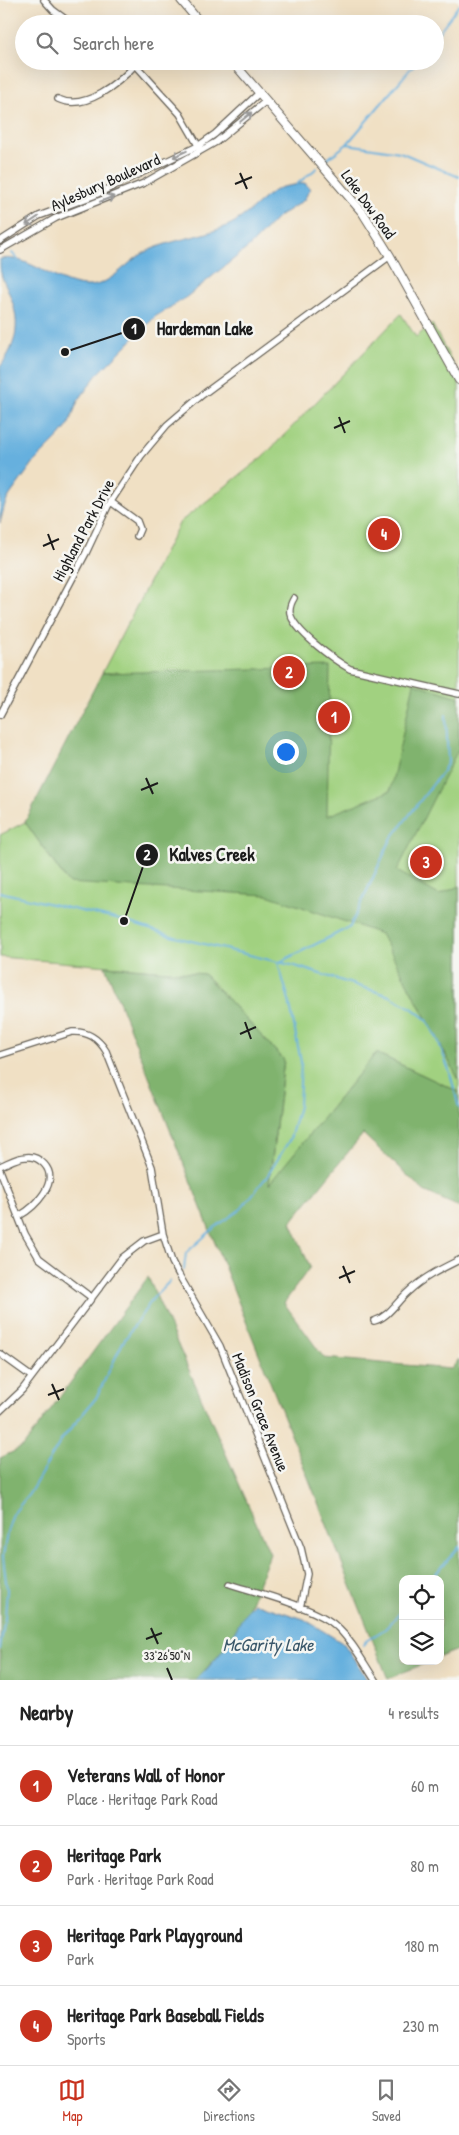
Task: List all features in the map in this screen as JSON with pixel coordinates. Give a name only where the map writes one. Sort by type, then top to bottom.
[{"type":"street","points":[[44,0],[60,15]]},
{"type":"street","points":[[181,0],[193,15]]},
{"type":"street","points":[[58,99],[65,103],[73,103],[96,95],[113,85],[127,70]]},
{"type":"street","points":[[141,70],[182,117],[200,148]]},
{"type":"street","name":"Lake Dow Road","points":[[240,70],[363,213],[390,256],[459,380]]},
{"type":"street","name":"Aylesbury Boulevard","points":[[0,250],[51,221],[138,186],[200,148],[259,92]]},
{"type":"street","name":"Aylesbury Boulevard","points":[[0,241],[39,216],[94,196],[224,137],[266,100]]},
{"type":"street","name":"Highland Park Drive","points":[[0,716],[111,502],[141,456],[167,425],[202,395],[390,256]]},
{"type":"street","points":[[111,502],[137,521],[140,529],[137,536]]},
{"type":"street","points":[[294,598],[290,612],[293,619],[320,649],[350,669],[459,694]]},
{"type":"street","name":"Madison Grace Avenue","points":[[0,1055],[72,1032],[81,1031],[89,1034],[101,1044],[152,1167],[163,1234],[179,1275],[220,1346],[301,1548],[307,1574],[300,1608]]},
{"type":"street","points":[[0,1166],[28,1157],[38,1160],[48,1170],[49,1179],[45,1191],[32,1208],[18,1216]]},
{"type":"street","points":[[0,1170],[32,1248],[39,1258],[92,1298]]},
{"type":"street","points":[[0,1410],[15,1397],[32,1377],[128,1252],[144,1241],[163,1234]]},
{"type":"street","points":[[374,1321],[383,1317],[408,1292],[433,1273],[459,1260]]},
{"type":"street","points":[[0,1354],[32,1377]]},
{"type":"street","points":[[230,1584],[321,1615],[336,1626],[353,1645],[375,1680]]},
{"type":"green space","points":[[401,314],[416,337],[432,324],[459,375],[459,1070],[409,986],[459,1080],[459,1092],[376,1053],[269,1185],[284,1060],[204,974],[0,957],[0,835],[25,822],[68,883],[118,672],[102,673],[180,522],[263,457]]},
{"type":"green space","points":[[330,667],[327,816],[390,791],[414,683],[459,697],[459,748],[397,871],[439,895],[459,886],[459,1080],[381,934],[267,895],[68,883],[25,822],[102,673]]},
{"type":"green space","points":[[105,966],[204,974],[284,1060],[269,1184],[376,1053],[459,1092],[459,1207],[424,1191],[363,1134],[291,1222],[310,1267],[284,1303],[324,1358],[451,1369],[459,1359],[459,1649],[444,1655],[444,1575],[399,1575],[399,1665],[421,1665],[388,1679]]},
{"type":"green space","points":[[148,1277],[270,1554],[239,1633],[196,1680],[0,1680],[0,1458],[23,1447]]},
{"type":"water","points":[[305,183],[310,189],[304,200],[278,217],[250,246],[184,299],[156,316],[96,376],[78,401],[68,426],[34,462],[10,495],[5,504],[0,523],[0,367],[11,349],[16,332],[16,323],[13,303],[1,274],[0,259],[22,261],[67,282],[90,286],[105,282],[136,258],[152,249],[229,225],[241,218],[274,191],[282,187]]},
{"type":"water","name":"McGarity Lake","points":[[254,1603],[304,1619],[344,1644],[368,1680],[196,1680],[223,1649],[244,1615]]},
{"type":"waterway","points":[[444,25],[459,5]]},
{"type":"waterway","points":[[326,160],[347,144],[409,70]]},
{"type":"waterway","points":[[347,144],[400,152],[459,177]]},
{"type":"waterway","points":[[297,184],[317,168]]},
{"type":"waterway","points":[[12,253],[18,260]]},
{"type":"waterway","points":[[278,963],[350,927],[391,839],[448,762],[446,715]]},
{"type":"waterway","points":[[0,892],[124,921],[171,936],[295,966],[390,996],[413,1009],[427,1020],[438,1040],[450,1073],[459,1108]]},
{"type":"waterway","points":[[184,1269],[186,1253],[214,1228],[241,1209],[268,1175],[290,1139],[299,1106],[301,1062],[289,1000],[278,963]]},
{"type":"waterway","points":[[0,1649],[7,1590],[3,1557],[7,1533],[13,1514],[29,1494],[62,1439],[96,1398],[123,1342],[154,1297],[170,1281]]},
{"type":"waterway","points":[[434,1575],[459,1547]]},
{"type":"waterway","points":[[363,1645],[385,1629],[399,1614]]},
{"type":"place","name":"Hardeman Lake","points":[[65,352]]},
{"type":"place","name":"Heritage Park Baseball Fields","points":[[384,534]]},
{"type":"place","name":"Heritage Park","points":[[289,672]]},
{"type":"place","name":"Veterans Wall of Honor","points":[[334,717]]},
{"type":"place","name":"Heritage Park Playground","points":[[426,862]]},
{"type":"place","name":"Kalves Creek","points":[[124,921]]}]
